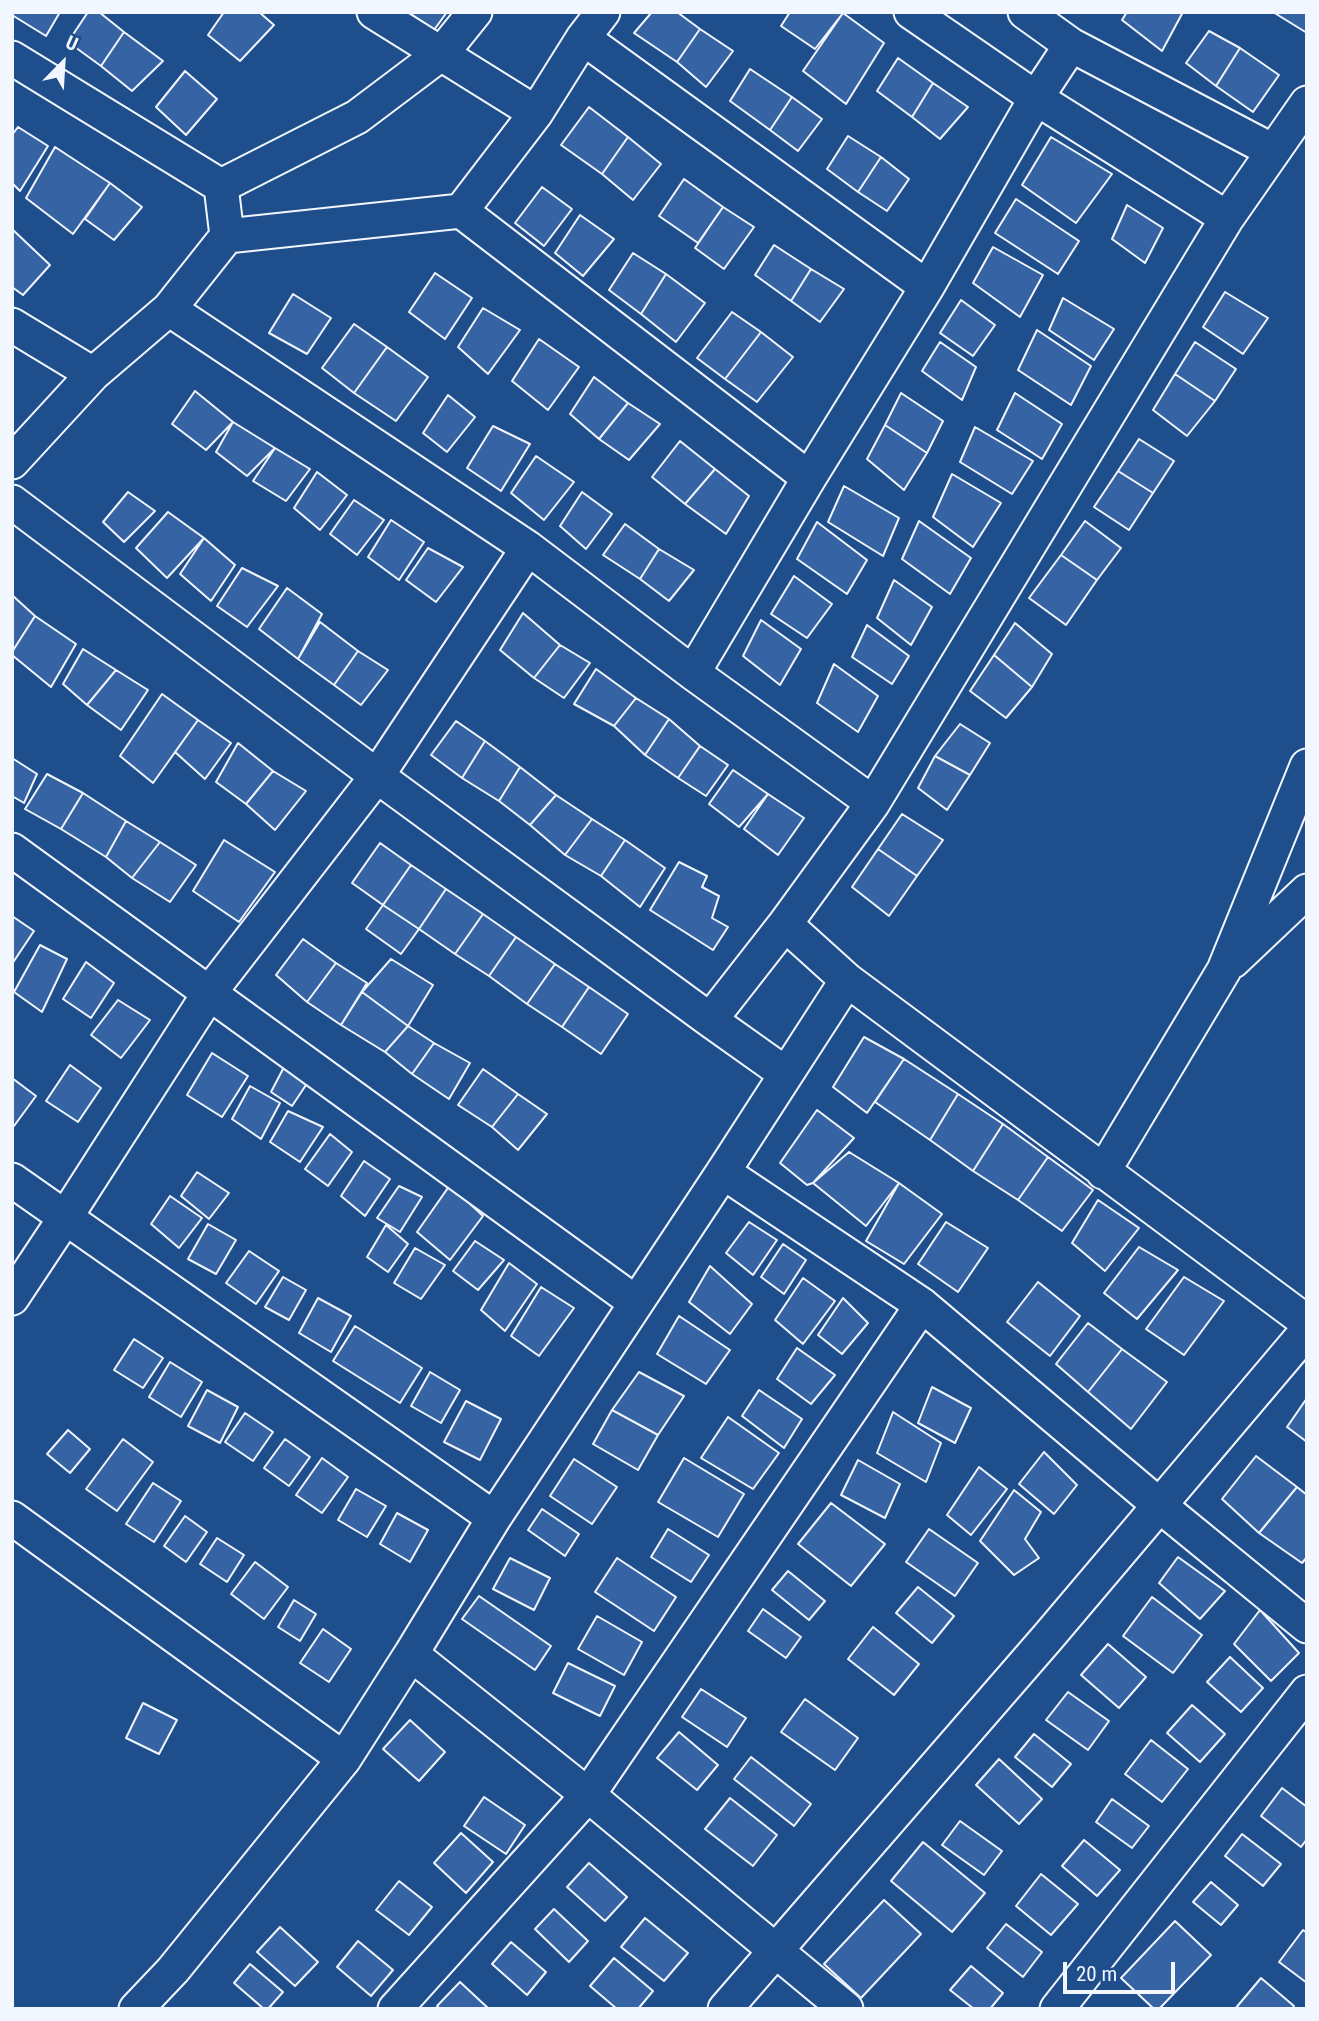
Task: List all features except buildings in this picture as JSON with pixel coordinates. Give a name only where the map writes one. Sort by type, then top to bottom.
[{"type":"street","points":[[374,12],[536,113]]},
{"type":"street","points":[[221,186],[357,117],[442,53],[475,12]]},
{"type":"street","points":[[461,211],[536,113],[583,38],[603,12]]},
{"type":"street","points":[[911,12],[1036,99],[1227,218]]},
{"type":"street","points":[[1026,12],[1071,45],[1273,151]]},
{"type":"street","points":[[583,38],[927,287]]},
{"type":"street","points":[[693,673],[927,287],[1036,99],[1071,45]]},
{"type":"street","points":[[12,58],[221,186]]},
{"type":"street","points":[[710,1020],[785,924],[873,803],[1227,218],[1307,103]]},
{"type":"street","points":[[12,462],[93,374],[169,309],[227,236],[221,186]]},
{"type":"street","points":[[227,236],[461,211],[809,478]]},
{"type":"street","points":[[169,309],[528,548],[693,673],[873,803]]},
{"type":"street","points":[[12,325],[93,374]]},
{"type":"street","points":[[12,502],[377,776],[786,1074]]},
{"type":"street","points":[[12,1298],[210,992],[377,776],[528,548]]},
{"type":"street","points":[[1103,1172],[1224,970],[1307,766]]},
{"type":"street","points":[[12,850],[635,1302]]},
{"type":"street","points":[[1224,970],[1307,891]]},
{"type":"street","points":[[785,924],[846,980],[1307,1322]]},
{"type":"street","points":[[136,2009],[173,1970],[344,1759],[494,1518],[723,1172],[846,980]]},
{"type":"street","points":[[723,1172],[922,1305],[1307,1626]]},
{"type":"street","points":[[12,1180],[494,1518]]},
{"type":"street","points":[[395,2009],[588,1795],[922,1305]]},
{"type":"street","points":[[725,2009],[1307,1331]]},
{"type":"street","points":[[12,1518],[344,1759]]},
{"type":"street","points":[[411,1654],[588,1795],[846,2009]]},
{"type":"street","points":[[1056,2009],[1307,1692]]}]
